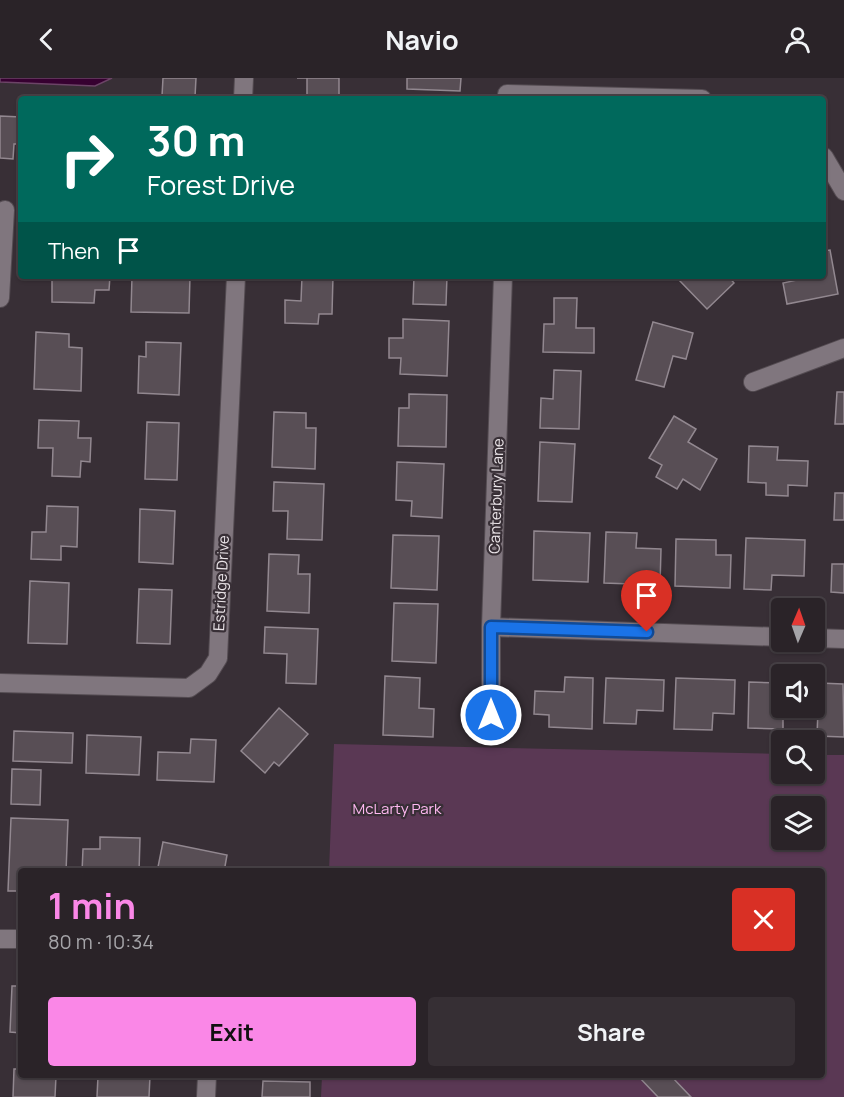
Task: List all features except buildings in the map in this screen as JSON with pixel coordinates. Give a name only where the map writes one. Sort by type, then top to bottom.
[{"type":"street","points":[[243,96],[244,78]]},
{"type":"street","points":[[507,90],[637,96]]},
{"type":"street","points":[[826,160],[844,191]]},
{"type":"street","points":[[0,298],[9,210]]},
{"type":"street","name":"Estridge Drive","points":[[0,683],[189,688],[208,674],[218,658],[236,279]]},
{"type":"street","name":"Canterbury Lane","points":[[491,715],[491,627],[503,279]]},
{"type":"street","points":[[753,382],[844,348]]},
{"type":"street","points":[[491,627],[771,637]]},
{"type":"street","points":[[825,638],[844,639]]},
{"type":"street","points":[[0,939],[18,939]]},
{"type":"street","points":[[206,1097],[207,1078]]},
{"type":"green space","name":"McLarty Park","points":[[334,744],[771,754],[771,784],[825,784],[825,755],[844,755],[844,1097],[321,1097],[322,1078],[825,1078],[825,868],[329,868]]},
{"type":"shaded area","points":[[0,78],[112,78],[95,86],[0,82]]},
{"type":"route","points":[[491,715],[491,627],[647,632]]}]
